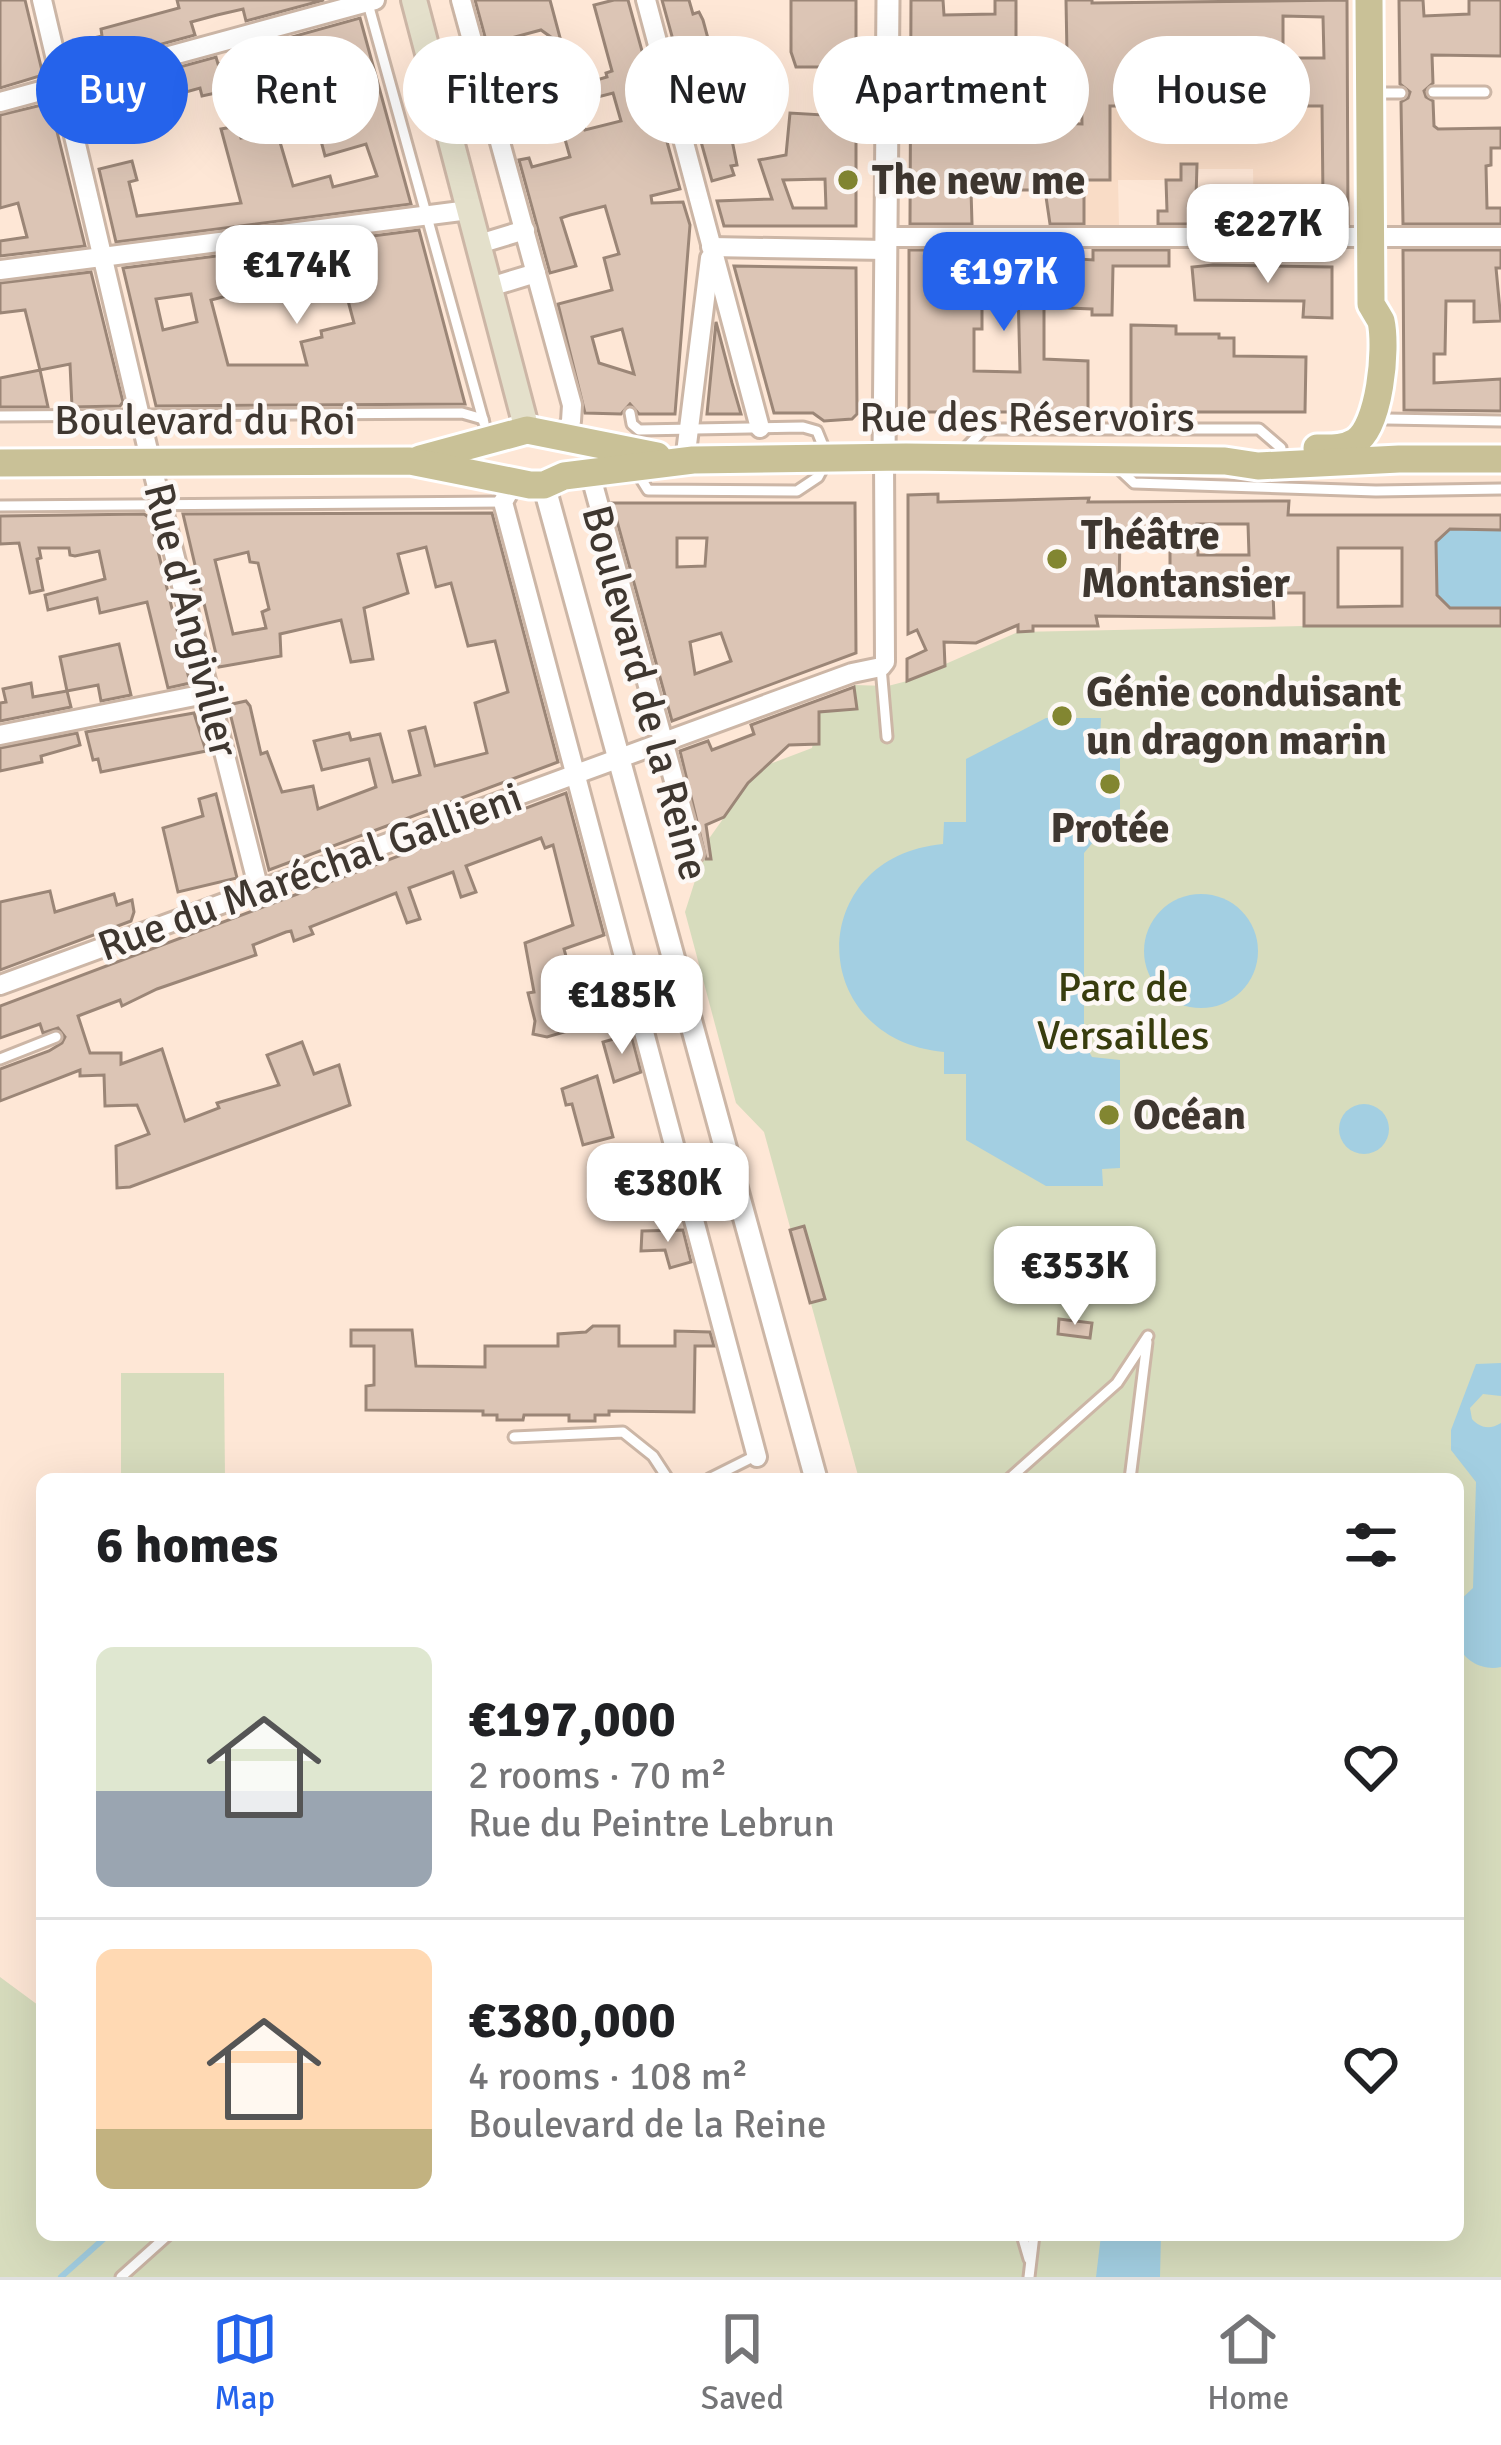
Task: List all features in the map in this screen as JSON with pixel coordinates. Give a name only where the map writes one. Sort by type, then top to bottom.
[{"type":"main road","points":[[414,0],[490,287],[508,487]]},
{"type":"main road","points":[[1369,0],[1371,304],[1381,320],[1379,381],[1387,460]]},
{"type":"main road","name":"Rue des Réservoirs","points":[[1225,461],[1249,451],[1343,447],[1358,441],[1381,416]]},
{"type":"main road","name":"Boulevard du Roi","points":[[410,461],[502,432],[564,439]]},
{"type":"main road","name":"Rue des Réservoirs","points":[[564,439],[685,461]]},
{"type":"main road","name":"Boulevard de la Reine","points":[[564,439],[566,478]]},
{"type":"main road","name":"Rue des Réservoirs","points":[[566,478],[685,461],[829,458],[1225,461],[1258,466],[1501,459]]},
{"type":"main road","name":"Boulevard du Roi","points":[[0,463],[410,461],[508,487],[566,478]]},
{"type":"street","name":"Rue d'Angiviller","points":[[42,0],[50,36]]},
{"type":"street","name":"Boulevard de la Reine","points":[[461,0],[572,406],[564,439]]},
{"type":"street","points":[[646,0],[760,428]]},
{"type":"street","points":[[881,667],[885,662],[888,0]]},
{"type":"street","points":[[188,51],[370,1]]},
{"type":"street","points":[[0,102],[36,92]]},
{"type":"street","name":"Rue d'Angiviller","points":[[76,144],[259,890]]},
{"type":"street","points":[[0,270],[470,210]]},
{"type":"street","points":[[479,244],[525,230]]},
{"type":"street","points":[[711,247],[1501,237]]},
{"type":"street","points":[[685,461],[711,247]]},
{"type":"street","points":[[490,287],[536,273]]},
{"type":"street","points":[[566,478],[664,743],[694,854]]},
{"type":"street","name":"Boulevard de la Reine","points":[[566,478],[621,760],[815,1473]]},
{"type":"street","points":[[508,487],[754,1457]]},
{"type":"street","name":"Rue du Maréchal Gallieni","points":[[0,985],[852,673],[881,667]]},
{"type":"street","points":[[0,735],[210,693]]},
{"type":"lane","points":[[370,1],[427,217],[502,432]]},
{"type":"lane","points":[[1370,93],[1400,92]]},
{"type":"lane","points":[[1433,92],[1485,92]]},
{"type":"lane","points":[[0,416],[462,412],[502,432]]},
{"type":"lane","name":"Rue des Réservoirs","points":[[630,412],[639,430],[803,427],[817,431],[829,458]]},
{"type":"lane","points":[[1381,416],[1501,421]]},
{"type":"lane","points":[[958,458],[983,429],[1259,429],[1281,448]]},
{"type":"lane","points":[[634,468],[648,490],[797,490],[818,477],[829,458]]},
{"type":"lane","points":[[1108,460],[1134,483],[1376,491],[1501,489]]},
{"type":"lane","points":[[1376,491],[1387,460]]},
{"type":"lane","points":[[0,506],[508,487]]},
{"type":"lane","points":[[881,667],[887,737]]},
{"type":"lane","points":[[0,1059],[56,1037]]},
{"type":"lane","points":[[1016,1473],[1117,1383],[1148,1336],[1131,1473]]},
{"type":"lane","points":[[514,1437],[623,1432],[653,1456],[664,1473]]},
{"type":"lane","points":[[721,1473],[754,1457]]},
{"type":"lane","points":[[122,2277],[161,2241]]},
{"type":"lane","points":[[1023,2241],[1030,2271]]},
{"type":"lane","points":[[1030,2271],[1033,2241]]},
{"type":"shaded area","points":[[1089,79],[1113,79],[1113,144],[1310,144],[1310,79],[1347,79],[1348,225],[1254,225],[1253,169],[1197,169],[1181,180],[1118,180],[1119,226],[1084,226],[1082,144],[1089,144]]},
{"type":"green space","name":"Parc de Versailles","points":[[1501,626],[1501,2277],[0,2277],[0,1977],[36,2004],[36,2241],[1464,2241],[1464,1473],[857,1473],[764,1132],[736,1103],[685,912],[708,840],[762,767],[812,748],[819,712],[856,709],[854,685],[907,681],[1018,632]]},
{"type":"green space","points":[[121,1373],[224,1373],[225,1473],[121,1473]]},
{"type":"water","points":[[1450,529],[1501,530],[1501,608],[1450,608],[1437,595],[1436,542]]},
{"type":"water","points":[[1046,718],[1101,718],[1100,738],[1120,738],[1120,838],[1094,841],[1084,853],[1084,1043],[1092,1057],[1120,1060],[1120,1168],[1102,1169],[1103,1186],[1046,1186],[966,1140],[966,1074],[944,1074],[944,1052],[898,1040],[866,1016],[846,984],[839,948],[846,912],[865,880],[897,856],[943,844],[944,822],[966,822],[966,759]]},
{"type":"water","points":[[1201,894],[1223,899],[1241,911],[1253,929],[1258,951],[1253,973],[1241,991],[1223,1003],[1201,1008],[1179,1003],[1161,991],[1149,973],[1144,951],[1149,929],[1161,911],[1179,899]]},
{"type":"water","points":[[1364,1104],[1382,1111],[1389,1129],[1382,1147],[1364,1154],[1346,1147],[1339,1129],[1346,1111]]},
{"type":"water","points":[[1501,1363],[1501,1396],[1483,1394],[1470,1408],[1478,1424],[1501,1423],[1501,1667],[1495,1668],[1464,1654],[1464,1596],[1473,1588],[1476,1482],[1451,1450],[1451,1430],[1476,1364]]},
{"type":"water","points":[[1100,2241],[1161,2241],[1160,2277],[1096,2277]]},
{"type":"building","points":[[0,0],[25,0],[36,46],[36,77],[0,88]]},
{"type":"building","points":[[177,0],[324,0],[246,21],[243,9],[191,22],[195,35],[188,37],[102,36],[101,29],[179,8]]},
{"type":"building","points":[[475,0],[550,0],[560,36],[541,30],[485,36]]},
{"type":"building","points":[[628,0],[638,36],[625,36],[625,144],[668,144],[680,189],[651,196],[652,203],[683,202],[690,225],[675,414],[639,414],[630,404],[621,414],[585,413],[558,304],[612,290],[604,258],[619,254],[605,206],[570,215],[561,218],[576,266],[550,273],[519,160],[529,158],[532,167],[570,157],[566,144],[601,144],[601,126],[621,121],[613,93],[601,96],[601,79],[612,71],[594,5]],"holes":[[[622,329],[634,374],[599,363],[592,337]]]},
{"type":"building","points":[[662,0],[689,0],[707,36],[672,36]]},
{"type":"building","points":[[791,0],[856,0],[856,36],[813,36],[813,67],[796,67],[791,52]]},
{"type":"building","points":[[911,0],[943,0],[944,15],[995,14],[995,0],[1016,0],[1016,36],[911,36]]},
{"type":"building","points":[[1066,0],[1347,0],[1348,224],[1158,224],[1158,211],[1167,211],[1166,180],[1181,180],[1181,164],[1197,164],[1196,198],[1244,199],[1254,191],[1254,198],[1323,198],[1322,106],[1310,106],[1310,58],[1324,58],[1323,17],[1283,16],[1283,36],[1113,36],[1110,180],[1084,180],[1084,224],[1050,224],[1045,190],[971,190],[972,224],[910,224],[910,144],[1089,144],[1089,36],[1067,36]]},
{"type":"building","points":[[1399,0],[1423,0],[1424,16],[1469,14],[1469,0],[1501,0],[1501,56],[1432,55],[1433,83],[1424,91],[1433,101],[1438,129],[1501,128],[1501,148],[1491,148],[1491,165],[1486,166],[1487,208],[1501,208],[1501,224],[1403,224],[1401,102],[1410,92],[1400,84]]},
{"type":"building","points":[[360,18],[365,36],[295,36]]},
{"type":"building","points":[[212,58],[212,94],[202,96],[200,88],[188,91],[188,65]]},
{"type":"building","points":[[379,87],[411,204],[116,242],[99,169],[132,161],[137,180],[129,182],[137,216],[241,203],[225,144],[281,144],[293,186],[330,176],[333,187],[377,176],[366,144],[379,144]]},
{"type":"building","points":[[36,106],[36,144],[60,144],[85,246],[0,256],[0,241],[27,237],[18,203],[0,208],[0,115]]},
{"type":"building","points":[[790,113],[813,114],[813,144],[856,144],[856,226],[724,226],[717,201],[772,199],[759,160],[786,155]],"holes":[[[825,179],[826,208],[793,208],[783,180]]]},
{"type":"building","points":[[322,144],[366,144],[325,156]]},
{"type":"building","points":[[702,144],[733,144],[734,175],[712,181]]},
{"type":"building","points":[[419,230],[465,404],[156,406],[123,268]],"holes":[[[339,267],[354,323],[321,331],[322,337],[301,342],[307,365],[228,365],[211,300]],[[191,294],[197,322],[163,330],[156,299]]]},
{"type":"building","points":[[909,250],[941,250],[941,272],[982,275],[982,329],[974,329],[974,371],[1020,372],[1022,255],[1093,260],[1093,250],[1169,250],[1169,266],[1113,266],[1112,315],[1092,315],[1092,309],[1044,307],[1044,359],[1088,361],[1088,412],[959,412],[959,419],[937,419],[937,412],[909,412]]},
{"type":"building","points":[[1403,250],[1501,250],[1501,268],[1496,268],[1501,321],[1474,322],[1474,301],[1446,301],[1445,354],[1434,354],[1434,383],[1501,379],[1501,411],[1404,410]]},
{"type":"building","points":[[734,266],[856,268],[857,414],[852,419],[824,421],[813,413],[774,413]]},
{"type":"building","points":[[1192,267],[1332,267],[1332,318],[1303,317],[1304,301],[1195,300]]},
{"type":"building","points":[[91,272],[123,402],[120,406],[72,407],[70,364],[40,370],[25,310],[0,313],[0,283]]},
{"type":"building","points":[[716,322],[732,383],[741,414],[707,414]]},
{"type":"building","points":[[1131,325],[1176,326],[1176,334],[1234,338],[1234,356],[1306,357],[1305,412],[1131,412]]},
{"type":"building","points":[[40,370],[48,407],[0,407],[0,378]]},
{"type":"building","points":[[938,494],[938,502],[1289,501],[1288,515],[1501,515],[1501,530],[1450,529],[1436,542],[1437,595],[1450,608],[1501,608],[1501,626],[1304,626],[1304,593],[1273,593],[1274,618],[1096,616],[1098,626],[1033,626],[1033,631],[1018,632],[1018,625],[976,643],[944,642],[945,666],[907,681],[907,659],[926,650],[917,630],[908,634],[908,495]],"holes":[[[1197,524],[1248,524],[1249,555],[1198,555]],[[1120,536],[1170,536],[1170,590],[1119,589]],[[1338,548],[1402,548],[1402,606],[1338,607]]]},
{"type":"building","points":[[612,503],[855,503],[856,653],[672,721]],"holes":[[[677,538],[707,538],[705,566],[677,567]],[[721,633],[731,661],[695,674],[690,642]]]},
{"type":"building","points":[[492,513],[558,762],[269,870],[228,705],[246,701],[261,754],[267,752],[282,792],[313,786],[318,809],[376,787],[369,759],[322,770],[314,741],[349,733],[351,740],[380,734],[393,782],[420,775],[409,731],[425,727],[435,766],[487,753],[475,703],[508,692],[495,641],[468,646],[451,583],[436,587],[426,547],[398,554],[408,593],[364,608],[373,659],[351,662],[341,620],[280,634],[281,656],[219,667],[183,514]],"holes":[[[248,552],[250,562],[258,563],[269,609],[262,612],[266,628],[233,634],[215,560]]]},
{"type":"building","points":[[144,514],[150,518],[190,683],[168,688],[147,602],[100,613],[97,598],[48,610],[45,595],[105,579],[99,551],[75,556],[69,548],[39,548],[43,590],[30,593],[19,543],[0,544],[0,516]]},
{"type":"building","points":[[119,644],[131,695],[101,701],[98,685],[67,691],[60,657]]},
{"type":"building","points":[[31,683],[33,697],[67,691],[71,707],[0,721],[0,703],[6,702],[3,689]]},
{"type":"building","points":[[854,687],[857,709],[819,712],[819,744],[789,745],[748,783],[724,817],[706,825],[711,859],[706,859],[680,751],[708,741],[712,750],[754,734],[751,725]]},
{"type":"building","points":[[194,713],[206,751],[101,772],[98,759],[93,760],[86,732]]},
{"type":"building","points":[[77,733],[80,745],[41,756],[42,762],[0,771],[0,748]]},
{"type":"building","points":[[566,793],[604,935],[564,949],[585,1026],[547,1037],[533,1034],[528,993],[534,992],[525,943],[573,925],[553,845],[545,848],[541,838],[466,866],[476,892],[461,897],[453,872],[409,888],[420,919],[407,923],[396,893],[310,927],[313,934],[294,941],[291,931],[286,932],[253,945],[256,955],[122,1006],[120,1000],[78,1016],[90,1053],[121,1053],[121,1064],[162,1049],[185,1121],[219,1108],[217,1103],[279,1085],[267,1055],[302,1042],[314,1074],[339,1065],[350,1105],[117,1188],[116,1146],[149,1134],[137,1105],[105,1106],[104,1075],[80,1076],[80,1070],[0,1101],[0,1069],[49,1051],[65,1037],[58,1028],[43,1033],[40,1024],[0,1038],[0,1006]]},
{"type":"building","points":[[216,794],[237,878],[178,892],[163,828],[203,816],[199,799]]},
{"type":"building","points":[[50,891],[55,912],[114,894],[117,905],[132,900],[134,912],[131,921],[0,970],[0,902]]},
{"type":"building","points":[[631,1034],[641,1072],[614,1082],[603,1042]]},
{"type":"building","points":[[597,1076],[613,1137],[583,1145],[572,1104],[566,1105],[562,1089]]},
{"type":"building","points":[[804,1226],[825,1299],[810,1303],[790,1230]]},
{"type":"building","points":[[683,1230],[691,1262],[670,1268],[665,1250],[641,1251],[642,1231]]},
{"type":"building","points":[[1059,1319],[1092,1323],[1090,1338],[1058,1334]]},
{"type":"building","points":[[593,1326],[619,1326],[619,1346],[675,1346],[675,1331],[710,1332],[714,1346],[695,1346],[694,1412],[609,1411],[609,1415],[595,1415],[595,1421],[569,1421],[569,1415],[497,1420],[497,1415],[483,1415],[483,1411],[366,1410],[366,1386],[374,1385],[374,1346],[351,1346],[351,1330],[412,1330],[416,1366],[485,1367],[485,1346],[558,1346],[558,1334],[586,1332]]},
{"type":"waterway","points":[[61,2277],[101,2241]]},
{"type":"place","name":"The new me","points":[[848,180]]},
{"type":"place","name":"Théâtre Montansier","points":[[1057,559]]},
{"type":"place","name":"Génie conduisant un dragon marin","points":[[1062,716]]},
{"type":"place","name":"Protée","points":[[1110,784]]},
{"type":"place","name":"Océan","points":[[1109,1115]]}]
